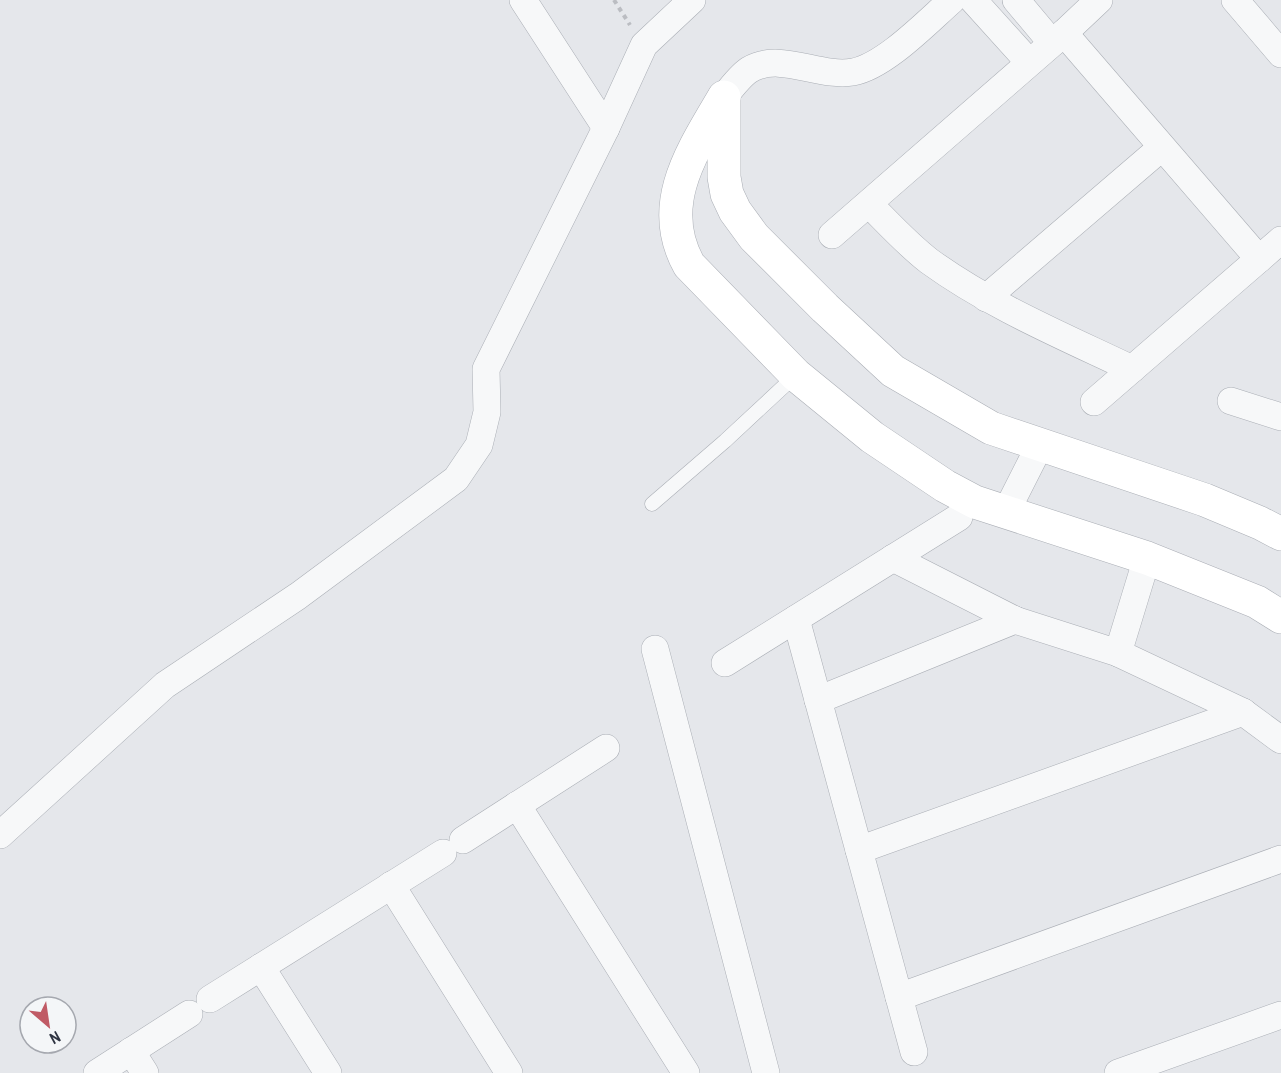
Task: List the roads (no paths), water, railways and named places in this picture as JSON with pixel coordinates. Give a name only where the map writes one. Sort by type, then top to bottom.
[{"type":"street","points":[[523,0],[606,128]]},
{"type":"street","points":[[0,835],[165,685],[298,596],[456,479],[479,445],[487,412],[486,369],[606,128],[644,45],[692,0]]},
{"type":"street","points":[[952,0],[883,60],[853,72],[825,72],[780,63],[762,64],[747,71],[724,97],[687,159],[678,192],[675,226],[679,248],[689,265],[796,375],[872,437],[945,486],[975,501],[1147,558],[1257,602],[1281,617]]},
{"type":"street","points":[[973,0],[1029,62]]},
{"type":"street","points":[[1016,0],[1058,38],[1161,148],[1259,260]]},
{"type":"street","points":[[832,235],[1099,0]]},
{"type":"street","points":[[1234,0],[1280,51]]},
{"type":"street","points":[[724,97],[723,155],[727,194],[735,211],[754,237],[825,308],[893,371],[991,428],[1205,500],[1281,534]]},
{"type":"street","points":[[986,298],[1161,148]]},
{"type":"street","points":[[869,204],[927,259],[986,298],[1132,369]]},
{"type":"street","points":[[1094,402],[1281,240]]},
{"type":"street","points":[[1231,401],[1281,417]]},
{"type":"street","points":[[1006,512],[1040,445]]},
{"type":"street","points":[[725,663],[959,517]]},
{"type":"street","points":[[893,558],[1015,620],[1118,653],[1244,712],[1281,741]]},
{"type":"street","points":[[1118,653],[1147,558]]},
{"type":"street","points":[[796,619],[914,1052]]},
{"type":"street","points":[[818,700],[1015,620]]},
{"type":"street","points":[[655,650],[766,1073]]},
{"type":"street","points":[[859,850],[1244,712]]},
{"type":"street","points":[[97,1073],[138,1062],[200,1007],[606,748]]},
{"type":"street","points":[[518,805],[686,1073]]},
{"type":"street","points":[[898,997],[1281,859]]},
{"type":"street","points":[[391,885],[509,1073]]},
{"type":"street","points":[[261,967],[328,1073]]},
{"type":"street","points":[[1118,1073],[1281,1015]]},
{"type":"lane","points":[[652,504],[796,375]]}]
